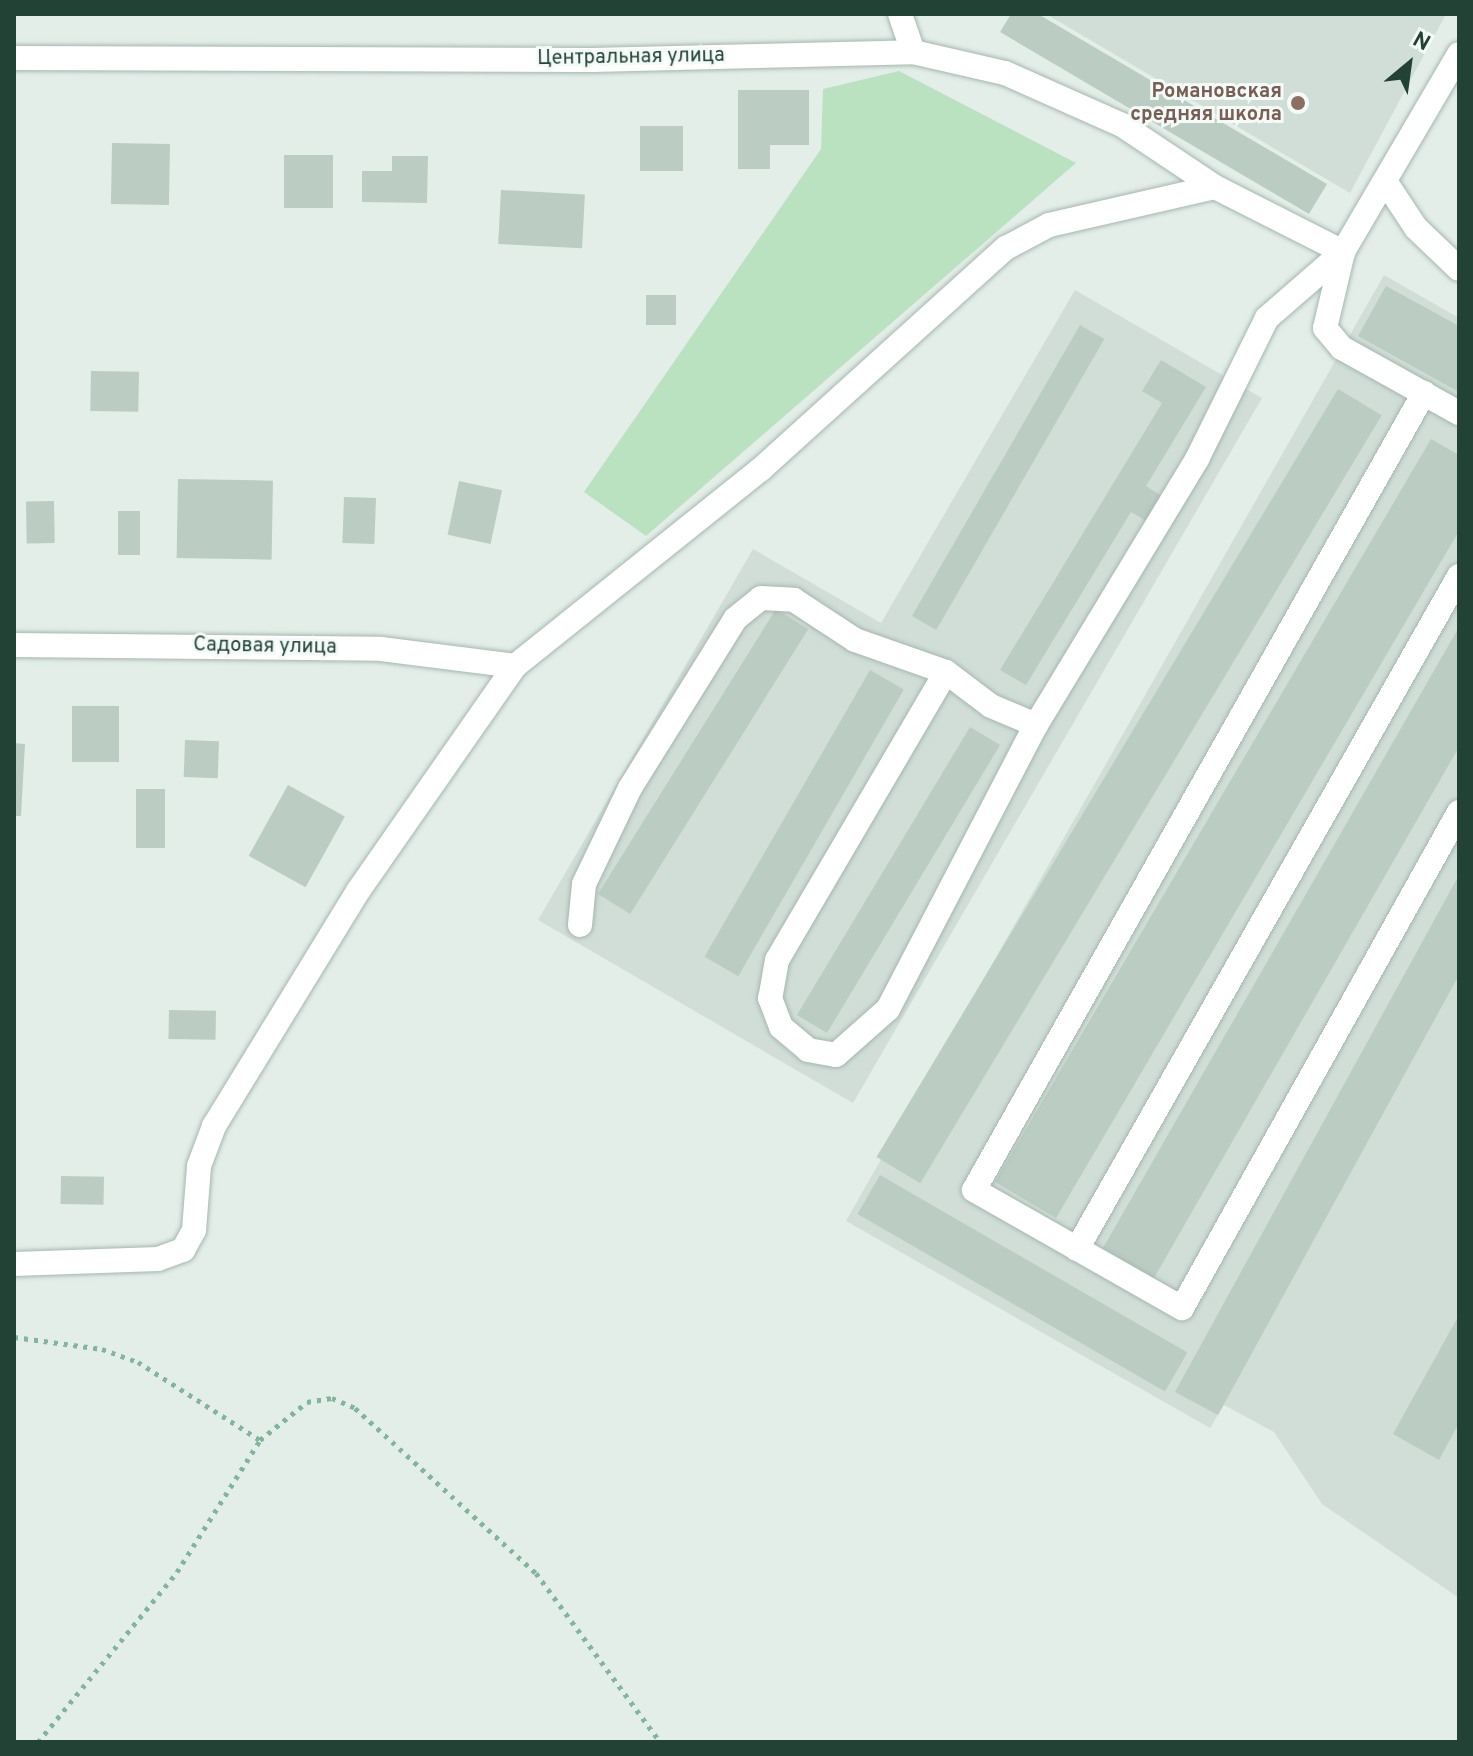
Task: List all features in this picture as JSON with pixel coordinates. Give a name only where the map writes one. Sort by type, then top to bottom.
[{"type":"street","points":[[900,14],[913,52]]},
{"type":"street","name":"Центральная улица","points":[[14,58],[592,60],[913,52],[1005,73],[1122,125],[1215,187],[1343,252]]},
{"type":"street","points":[[1459,54],[1343,252],[1325,328],[1342,348],[1459,413]]},
{"type":"street","points":[[1385,181],[1416,228],[1459,269]]},
{"type":"street","points":[[14,1264],[158,1259],[183,1250],[194,1230],[199,1166],[214,1126],[374,866],[515,666],[761,469],[1006,248],[1049,225],[1215,187]]},
{"type":"street","points":[[946,672],[777,960],[770,998],[781,1027],[808,1050],[836,1055],[888,1009],[1036,725],[1197,459],[1267,318],[1343,252]]},
{"type":"street","points":[[1424,393],[974,1190],[1182,1308],[1459,812]]},
{"type":"street","points":[[1077,1249],[1459,576]]},
{"type":"street","points":[[580,925],[584,884],[630,788],[735,619],[761,598],[794,600],[855,640],[946,672],[991,706],[1036,725]]},
{"type":"street","name":"Садовая улица","points":[[14,645],[381,649],[515,666]]},
{"type":"path","points":[[14,1337],[102,1349],[138,1362],[260,1440]]},
{"type":"path","points":[[38,1742],[177,1572],[260,1440],[307,1402],[332,1398],[355,1408],[536,1573],[660,1742]]},
{"type":"shaded area","name":"Романовская средняя школа","points":[[1046,14],[1446,14],[1350,193]]},
{"type":"shaded area","points":[[1384,275],[1459,318],[1459,1598],[1322,1504],[1274,1432],[1224,1405],[1210,1428],[846,1221]]},
{"type":"shaded area","points":[[1075,290],[1262,398],[853,1103],[538,920],[753,549],[881,623]]},
{"type":"green space","points":[[899,71],[1076,163],[646,536],[584,492],[821,149],[823,89]]},
{"type":"building","points":[[1011,14],[1038,14],[1327,184],[1309,214],[1000,32]]},
{"type":"building","points":[[738,90],[809,90],[809,145],[770,145],[770,169],[738,169]]},
{"type":"building","points":[[640,126],[683,126],[683,171],[640,171]]},
{"type":"building","points":[[112,143],[170,144],[169,205],[111,204]]},
{"type":"building","points":[[284,155],[333,155],[333,208],[284,208]]},
{"type":"building","points":[[392,156],[428,156],[427,203],[362,202],[362,171],[392,171]]},
{"type":"building","points":[[501,190],[585,194],[582,248],[498,244]]},
{"type":"building","points":[[1386,286],[1459,326],[1459,392],[1358,336]]},
{"type":"building","points":[[646,295],[676,295],[676,325],[646,325]]},
{"type":"building","points":[[1080,325],[1104,339],[936,630],[912,616]]},
{"type":"building","points":[[1161,360],[1206,387],[1146,486],[1163,497],[1148,522],[1131,512],[1026,685],[1000,670],[1162,403],[1142,391]]},
{"type":"building","points":[[91,371],[139,372],[138,412],[90,411]]},
{"type":"building","points":[[1338,389],[1382,415],[920,1183],[877,1157]]},
{"type":"building","points":[[1431,439],[1459,455],[1459,531],[1056,1218],[995,1182]]},
{"type":"building","points":[[178,479],[273,481],[272,560],[177,558]]},
{"type":"building","points":[[459,481],[502,490],[491,544],[448,535]]},
{"type":"building","points":[[344,497],[376,498],[374,544],[342,543]]},
{"type":"building","points":[[26,501],[54,501],[55,543],[27,543]]},
{"type":"building","points":[[118,511],[140,511],[140,555],[118,555]]},
{"type":"building","points":[[776,609],[808,629],[630,914],[598,894]]},
{"type":"building","points":[[1459,627],[1459,747],[1154,1278],[1103,1248]]},
{"type":"building","points":[[870,670],[904,690],[738,976],[704,957]]},
{"type":"building","points":[[72,706],[119,706],[119,762],[72,762]]},
{"type":"building","points":[[970,727],[1000,745],[827,1033],[797,1015]]},
{"type":"building","points":[[185,740],[219,741],[218,778],[184,777]]},
{"type":"building","points":[[14,743],[25,744],[21,816],[14,816]]},
{"type":"building","points":[[288,785],[345,817],[306,887],[249,856]]},
{"type":"building","points":[[136,789],[165,789],[165,848],[136,848]]},
{"type":"building","points":[[1459,875],[1459,975],[1218,1415],[1175,1392]]},
{"type":"building","points":[[169,1010],[216,1011],[215,1040],[168,1039]]},
{"type":"building","points":[[880,1175],[1187,1352],[1165,1391],[858,1214]]},
{"type":"building","points":[[61,1176],[104,1177],[104,1205],[61,1204]]},
{"type":"building","points":[[1459,1315],[1459,1423],[1439,1460],[1393,1434]]},
{"type":"place","name":"Романовская средняя школа","points":[[1298,103]]}]
